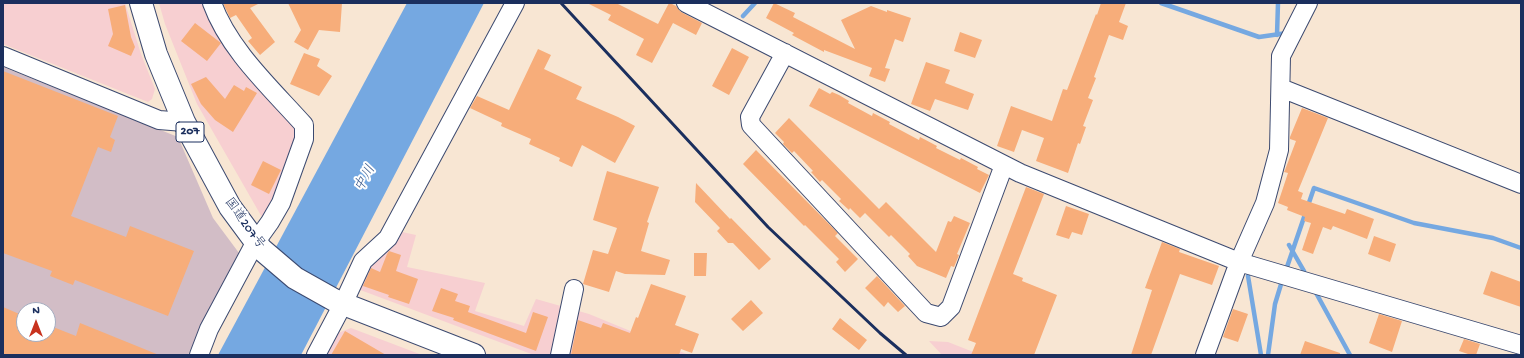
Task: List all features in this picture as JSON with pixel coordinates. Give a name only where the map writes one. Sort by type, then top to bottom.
[{"type":"highway","name":"国道207号","points":[[141,3],[156,54],[184,122],[230,207],[258,246],[296,278],[340,302],[474,355]]},
{"type":"street","points":[[199,355],[209,329],[258,246],[281,203],[304,138],[304,125],[231,41],[218,19],[212,3]]},
{"type":"street","points":[[316,355],[340,302],[364,261],[388,238],[515,3]]},
{"type":"street","points":[[686,3],[1020,173],[1240,262],[1521,344]]},
{"type":"street","points":[[1205,355],[1240,262],[1265,202],[1279,150],[1281,56],[1308,3]]},
{"type":"street","points":[[785,53],[750,117],[751,125],[926,312],[941,317],[951,307],[1004,165]]},
{"type":"street","points":[[3,56],[158,120],[184,122]]},
{"type":"street","points":[[1281,88],[1521,184]]},
{"type":"street","points":[[560,355],[574,289]]},
{"type":"shaded area","points":[[3,3],[125,3],[141,54],[155,89],[152,99],[148,102],[3,44]]},
{"type":"shaded area","points":[[159,3],[206,3],[309,143],[263,219],[197,104],[165,24]]},
{"type":"shaded area","points":[[3,67],[178,137],[213,218],[239,253],[188,355],[3,355]]},
{"type":"shaded area","points":[[388,229],[416,235],[407,267],[485,283],[475,311],[524,326],[536,299],[589,314],[689,355],[534,355],[355,288]]},
{"type":"shaded area","points":[[351,328],[422,355],[325,355],[338,333]]},
{"type":"shaded area","points":[[929,341],[948,342],[981,355],[942,355]]},
{"type":"water","name":"中川","points":[[407,3],[484,3],[301,355],[218,355]]},
{"type":"building","points":[[223,3],[260,3],[250,8],[275,42],[260,55],[248,41],[252,38],[236,15],[230,18]]},
{"type":"building","points":[[288,3],[342,3],[340,32],[319,30],[308,50],[294,42],[301,30]]},
{"type":"building","points":[[587,3],[616,3],[658,24],[670,3],[676,6],[681,12],[702,23],[696,35],[673,23],[652,63],[636,55],[644,39],[608,20],[611,15]]},
{"type":"building","points":[[774,3],[795,13],[793,17],[855,49],[841,20],[871,6],[911,18],[903,42],[895,39],[885,68],[890,69],[885,82],[869,76],[872,68],[824,50],[824,52],[792,35],[794,33],[766,18]]},
{"type":"building","points":[[1101,3],[1126,3],[1119,22],[1128,26],[1123,40],[1109,35],[1094,77],[1096,78],[1088,98],[1093,100],[1083,126],[1086,127],[1080,144],[1078,143],[1068,173],[1036,161],[1044,138],[1022,130],[1014,152],[997,146],[1011,106],[1052,121],[1063,89],[1067,90]]},
{"type":"building","points":[[125,5],[131,37],[135,47],[131,56],[108,46],[113,34],[108,9]]},
{"type":"building","points":[[195,23],[221,43],[207,61],[181,41]]},
{"type":"building","points":[[960,32],[982,40],[975,58],[954,51]]},
{"type":"building","points":[[732,48],[749,57],[729,95],[712,86]]},
{"type":"building","points":[[538,49],[551,55],[544,69],[582,87],[576,99],[635,126],[615,163],[582,145],[572,167],[559,161],[560,158],[529,144],[531,139],[501,126],[502,123],[470,108],[477,96],[509,110]]},
{"type":"building","points":[[304,53],[320,59],[317,66],[332,76],[319,96],[290,84]]},
{"type":"building","points":[[926,62],[950,70],[945,83],[974,94],[968,110],[935,99],[930,111],[911,104]]},
{"type":"building","points":[[3,71],[118,116],[110,137],[115,140],[111,152],[98,147],[71,216],[126,237],[130,226],[194,251],[168,316],[75,280],[73,285],[50,276],[52,271],[3,253]]},
{"type":"building","points":[[206,77],[225,99],[234,85],[244,91],[246,87],[257,93],[233,132],[215,120],[201,104],[191,84]]},
{"type":"building","points":[[819,88],[830,94],[832,92],[839,95],[849,101],[848,103],[872,116],[873,113],[890,122],[889,124],[919,140],[920,137],[937,146],[936,148],[978,167],[977,169],[989,175],[980,193],[809,106]]},
{"type":"building","points":[[1302,108],[1328,118],[1298,191],[1303,193],[1301,199],[1345,214],[1347,209],[1374,219],[1367,239],[1333,226],[1331,230],[1323,227],[1313,254],[1302,250],[1311,223],[1304,221],[1305,217],[1287,210],[1288,207],[1278,203],[1288,173],[1284,172],[1296,141],[1290,139],[1290,137]]},
{"type":"building","points":[[789,118],[879,209],[886,202],[936,252],[948,221],[951,222],[954,216],[970,223],[957,254],[959,255],[954,267],[951,266],[946,278],[917,266],[908,256],[910,254],[891,235],[889,237],[865,213],[860,218],[850,208],[849,210],[839,201],[841,199],[822,180],[820,182],[811,172],[813,171],[794,151],[792,153],[783,144],[784,142],[775,133]]},
{"type":"building","points":[[756,150],[838,233],[835,236],[858,259],[845,272],[836,262],[839,259],[743,164]]},
{"type":"building","points":[[263,161],[281,170],[269,194],[251,185]]},
{"type":"building","points":[[607,171],[659,187],[647,222],[649,223],[641,251],[670,260],[665,275],[625,274],[616,271],[609,292],[583,284],[593,250],[608,254],[617,228],[593,220]]},
{"type":"building","points":[[696,183],[771,259],[759,270],[733,243],[728,243],[717,231],[720,228],[695,202]]},
{"type":"building","points":[[1026,187],[1044,194],[1013,274],[1023,278],[1022,281],[1057,295],[1034,355],[971,355],[976,343],[968,340]]},
{"type":"building","points":[[1066,206],[1089,214],[1082,235],[1072,232],[1069,239],[1056,235]]},
{"type":"building","points":[[1374,236],[1396,244],[1390,262],[1368,254]]},
{"type":"building","points":[[1162,242],[1180,249],[1179,252],[1219,266],[1212,285],[1180,274],[1151,355],[1131,355],[1152,290],[1145,288]]},
{"type":"building","points":[[389,251],[401,255],[396,271],[418,279],[409,304],[363,286],[371,268],[380,272]]},
{"type":"building","points":[[694,253],[707,253],[706,276],[694,276]]},
{"type":"building","points":[[1491,271],[1521,282],[1521,307],[1483,294]]},
{"type":"building","points":[[877,276],[905,306],[898,312],[888,302],[884,307],[865,288]]},
{"type":"building","points":[[651,284],[686,296],[675,325],[699,334],[692,353],[681,349],[679,355],[571,355],[578,320],[601,328],[603,323],[630,333],[636,317],[638,318]]},
{"type":"building","points":[[441,288],[458,294],[455,301],[470,306],[468,312],[526,333],[533,312],[548,317],[536,351],[453,320],[454,318],[432,311]]},
{"type":"building","points":[[751,300],[763,313],[743,331],[731,319]]},
{"type":"building","points":[[3,307],[16,313],[16,342],[56,342],[56,328],[76,336],[80,323],[159,355],[3,355]]},
{"type":"building","points":[[1233,309],[1248,314],[1238,342],[1223,337]]},
{"type":"building","points":[[1379,314],[1402,321],[1392,352],[1369,343]]},
{"type":"building","points":[[840,318],[867,340],[859,350],[832,329]]},
{"type":"building","points":[[345,331],[386,355],[331,355]]},
{"type":"building","points":[[1464,339],[1480,344],[1476,355],[1459,351]]},
{"type":"building","points":[[1305,341],[1340,353],[1340,355],[1300,355]]},
{"type":"waterway","points":[[743,16],[755,3]]},
{"type":"waterway","points":[[1161,3],[1259,37],[1287,33]]},
{"type":"waterway","points":[[1277,35],[1278,3]]},
{"type":"waterway","points":[[1287,267],[1314,188],[1414,223],[1493,238],[1521,248]]},
{"type":"waterway","points":[[1289,245],[1304,271]]},
{"type":"waterway","points":[[1248,276],[1261,355]]},
{"type":"waterway","points":[[1268,355],[1275,304],[1282,281]]},
{"type":"waterway","points":[[1315,291],[1350,355]]},
{"type":"railway","points":[[561,3],[768,227],[880,333],[906,355]]}]
